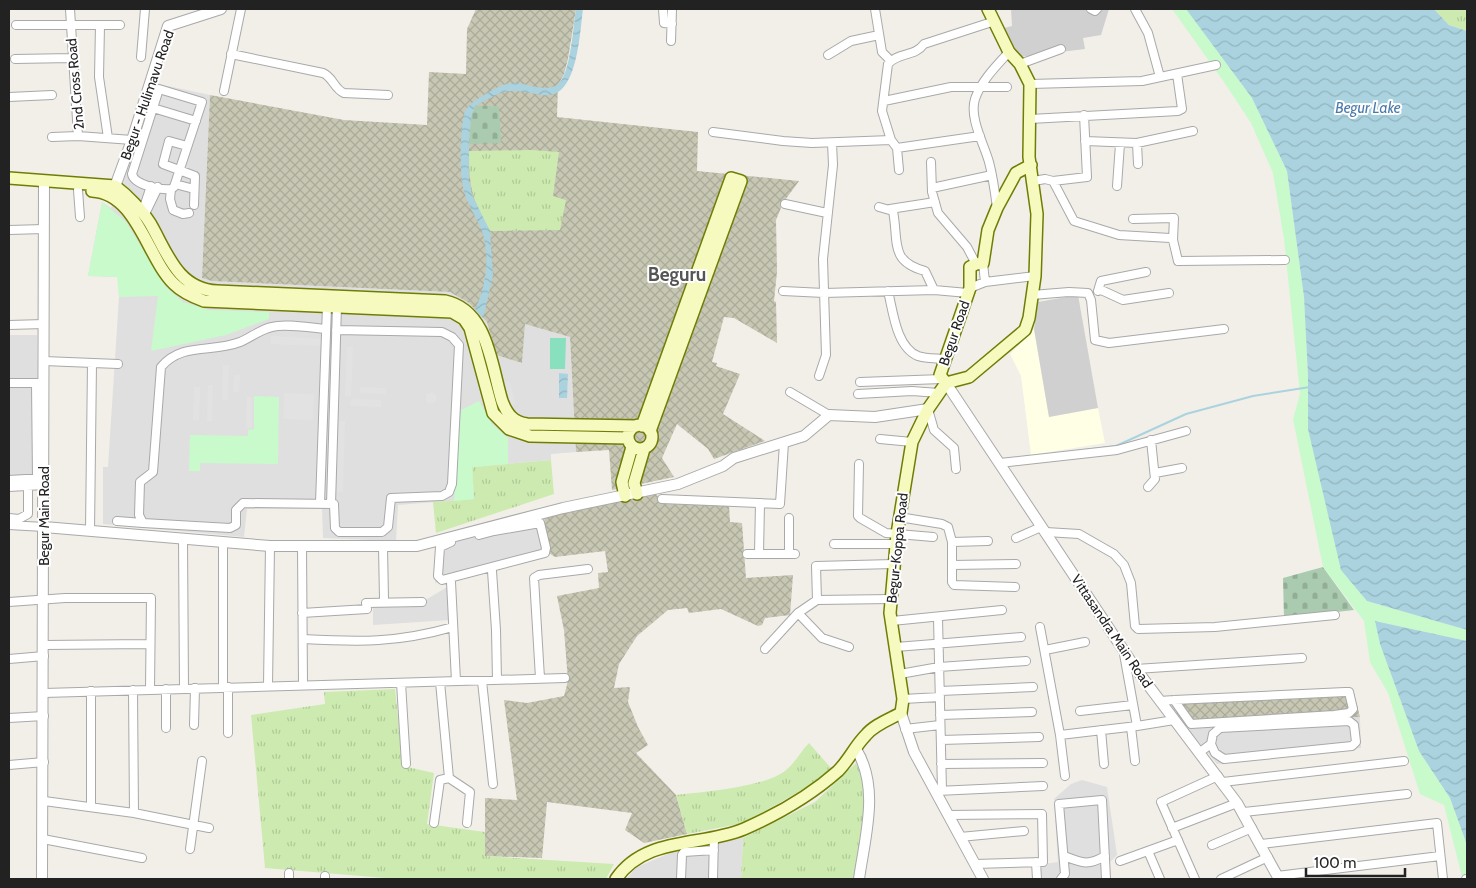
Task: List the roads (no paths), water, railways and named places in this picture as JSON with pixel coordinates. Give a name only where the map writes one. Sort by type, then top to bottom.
[{"type":"main road","name":"Begur Road","points":[[988,9],[1008,52],[1020,64],[1030,84],[1031,165],[1037,214],[1035,276],[1029,318],[1024,330],[969,377],[944,381],[940,375],[969,290],[968,273],[970,268],[979,263],[988,230],[997,208],[1016,173],[1031,165]]},
{"type":"main road","points":[[9,178],[78,190],[113,191]]},
{"type":"main road","points":[[113,191],[139,224],[170,270],[191,284],[212,290],[447,310],[464,319],[472,333],[496,403],[497,418],[504,426],[525,435],[635,445],[651,442],[643,428],[732,178],[741,181],[643,428]]},
{"type":"main road","points":[[9,185],[44,185],[113,191],[143,215],[180,289],[204,301],[332,306],[382,303]]},
{"type":"main road","name":"Begur-Koppa Road","points":[[901,713],[903,699],[892,621],[891,599],[896,539],[912,442],[944,381]]},
{"type":"main road","points":[[496,403],[522,424],[643,428]]},
{"type":"main road","points":[[631,495],[622,482],[635,445],[630,431],[643,428]]},
{"type":"main road","points":[[616,879],[627,865],[642,855],[676,844],[714,837],[747,827],[808,793],[839,770],[869,732],[901,713]]},
{"type":"street","name":"2nd Cross Road","points":[[70,9],[78,136],[132,140]]},
{"type":"street","points":[[141,58],[145,9]]},
{"type":"street","name":"Begur - Hulimavu Road","points":[[113,191],[132,140],[168,26],[220,9]]},
{"type":"street","points":[[224,91],[240,9]]},
{"type":"street","points":[[662,9],[664,23],[672,24]]},
{"type":"street","points":[[671,41],[672,9]]},
{"type":"street","points":[[875,9],[882,52],[890,61]]},
{"type":"street","points":[[1091,9],[1095,11],[1097,9]]},
{"type":"street","points":[[1135,9],[1148,32],[1160,77]]},
{"type":"street","points":[[898,170],[896,148],[891,140],[883,116],[888,64],[890,61],[920,50],[924,44],[994,21]]},
{"type":"street","points":[[100,24],[99,77],[108,138]]},
{"type":"street","points":[[16,25],[120,25]]},
{"type":"street","points":[[828,55],[851,41],[879,35]]},
{"type":"street","points":[[1020,64],[1061,49]]},
{"type":"street","points":[[997,208],[992,175],[974,108],[981,88],[991,71],[1008,52]]},
{"type":"street","points":[[231,54],[324,73],[344,93],[388,95]]},
{"type":"street","points":[[15,59],[72,58]]},
{"type":"street","points":[[1030,84],[1142,81],[1216,65]]},
{"type":"street","points":[[1030,119],[1178,111],[1182,108],[1177,74]]},
{"type":"street","points":[[884,101],[951,87],[1008,87]]},
{"type":"street","points":[[189,213],[183,214],[173,210],[170,198],[173,186],[202,102],[159,89],[132,174],[136,180],[154,186],[173,186],[194,189]]},
{"type":"street","points":[[9,97],[52,95]]},
{"type":"street","points":[[154,108],[196,121]]},
{"type":"street","points":[[1034,181],[1045,179],[1054,181],[1087,177],[1084,116]]},
{"type":"street","points":[[1085,141],[1120,144],[1136,143],[1193,131]]},
{"type":"street","points":[[713,132],[783,141],[832,143],[891,140]]},
{"type":"street","points":[[52,137],[78,136]]},
{"type":"street","points":[[896,148],[980,136]]},
{"type":"street","points":[[187,146],[169,141],[162,164],[195,176],[194,205]]},
{"type":"street","points":[[819,376],[826,355],[823,260],[833,165],[832,143]]},
{"type":"street","points":[[1136,143],[1138,164]]},
{"type":"street","points":[[1116,186],[1120,144]]},
{"type":"street","points":[[931,162],[932,188],[938,213],[979,263],[985,282]]},
{"type":"street","points":[[932,188],[992,175]]},
{"type":"street","points":[[1054,181],[1074,222],[1118,235],[1170,238],[1173,240]]},
{"type":"street","name":"Begur Main Road","points":[[44,185],[44,361],[40,383],[44,527],[44,879]]},
{"type":"street","points":[[143,215],[154,186]]},
{"type":"street","points":[[78,190],[80,217]]},
{"type":"street","points":[[879,207],[890,209],[935,202]]},
{"type":"street","points":[[785,204],[827,214]]},
{"type":"street","points":[[890,209],[894,216],[898,252],[902,260],[911,267],[926,271],[934,290]]},
{"type":"street","points":[[1133,219],[1174,218],[1173,240],[1178,261],[1285,260]]},
{"type":"street","points":[[9,230],[44,230]]},
{"type":"street","points":[[1091,298],[1100,289],[1101,281],[1146,272]]},
{"type":"street","points":[[783,291],[824,293],[888,290],[969,290],[985,282],[1035,276]]},
{"type":"street","points":[[1100,289],[1123,300],[1169,293]]},
{"type":"street","points":[[888,290],[898,331],[908,350],[920,356],[945,359]]},
{"type":"street","points":[[1032,295],[1069,292],[1088,293],[1091,298],[1095,340],[1099,342],[1108,343],[1224,329]]},
{"type":"street","points":[[320,503],[326,329],[332,306]]},
{"type":"street","points":[[330,504],[336,330],[332,306]]},
{"type":"street","points":[[9,325],[44,324]]},
{"type":"street","points":[[143,523],[139,515],[140,482],[153,472],[161,367],[168,358],[180,351],[218,347],[239,342],[272,326],[326,329]]},
{"type":"street","points":[[117,521],[230,528],[236,525],[236,510],[243,503],[320,503],[334,504],[335,528],[339,532],[382,532],[388,527],[391,498],[442,496],[448,492],[452,484],[459,345],[452,337],[442,332],[336,330]]},
{"type":"street","points":[[326,360],[334,360]]},
{"type":"street","points":[[44,361],[118,364]]},
{"type":"street","points":[[90,531],[92,363]]},
{"type":"street","points":[[860,382],[944,381]]},
{"type":"street","name":"Vittasandra Main Road","points":[[944,381],[1136,669],[1238,802],[1278,877]]},
{"type":"street","points":[[9,383],[40,383]]},
{"type":"street","points":[[858,394],[912,390],[939,393]]},
{"type":"street","points":[[790,392],[829,415],[875,417],[928,409],[934,430],[954,448],[956,469]]},
{"type":"street","points":[[9,525],[270,546],[383,547],[417,546],[494,529],[540,523],[546,548],[545,553],[442,580],[438,576],[442,544],[494,529],[579,504],[678,484],[717,469],[734,458],[804,436],[829,415]]},
{"type":"street","points":[[1000,464],[1110,451],[1186,431]]},
{"type":"street","points":[[880,439],[912,442]]},
{"type":"street","points":[[1148,487],[1154,482],[1155,473],[1151,440]]},
{"type":"street","points":[[662,499],[780,504],[784,443]]},
{"type":"street","points":[[859,464],[858,516],[896,539]]},
{"type":"street","points":[[1155,473],[1182,468]]},
{"type":"street","points":[[9,480],[42,481]]},
{"type":"street","points":[[9,487],[28,486],[42,481]]},
{"type":"street","points":[[9,518],[19,519],[28,514],[28,486]]},
{"type":"street","points":[[759,554],[760,503]]},
{"type":"street","points":[[747,554],[792,554],[789,518]]},
{"type":"street","points":[[899,518],[945,525],[949,529],[952,542],[952,582],[954,585],[1015,587]]},
{"type":"street","points":[[1016,538],[1044,530],[1079,534],[1114,554],[1129,574],[1136,628],[1215,626],[1335,615]]},
{"type":"street","points":[[834,544],[933,537]]},
{"type":"street","points":[[184,539],[184,688]]},
{"type":"street","points":[[952,542],[988,541]]},
{"type":"street","points":[[223,542],[225,687],[228,733]]},
{"type":"street","points":[[268,686],[270,546]]},
{"type":"street","points":[[302,546],[303,685]]},
{"type":"street","points":[[383,547],[384,598]]},
{"type":"street","points":[[817,600],[816,566],[893,564]]},
{"type":"street","points":[[952,564],[1016,564]]},
{"type":"street","points":[[540,678],[534,578],[539,575],[588,569]]},
{"type":"street","points":[[492,571],[497,680]]},
{"type":"street","points":[[451,582],[456,682]]},
{"type":"street","points":[[9,602],[65,598],[151,598],[150,690]]},
{"type":"street","points":[[765,649],[798,613],[817,600],[891,599]]},
{"type":"street","points":[[302,613],[367,609],[366,603],[422,602]]},
{"type":"street","points":[[892,621],[938,618],[1002,610]]},
{"type":"street","points":[[798,613],[822,638],[848,647]]},
{"type":"street","points":[[938,618],[941,740],[938,791]]},
{"type":"street","points":[[302,639],[365,642],[406,639],[453,627]]},
{"type":"street","points":[[1040,627],[1060,734],[1065,776]]},
{"type":"street","points":[[896,647],[939,642],[1021,637]]},
{"type":"street","points":[[1045,650],[1085,642]]},
{"type":"street","points":[[44,645],[149,644]]},
{"type":"street","points":[[1124,651],[1133,704],[1135,761]]},
{"type":"street","points":[[9,659],[44,656]]},
{"type":"street","points":[[1136,669],[1302,658]]},
{"type":"street","points":[[900,674],[939,667],[1026,662]]},
{"type":"street","points":[[44,692],[564,678]]},
{"type":"street","points":[[482,681],[493,784]]},
{"type":"street","points":[[440,682],[449,778]]},
{"type":"street","points":[[401,683],[406,764]]},
{"type":"street","points":[[903,699],[940,694],[1033,687]]},
{"type":"street","points":[[194,725],[195,688]]},
{"type":"street","points":[[166,689],[166,728]]},
{"type":"street","points":[[133,690],[134,813]]},
{"type":"street","points":[[91,691],[91,807]]},
{"type":"street","points":[[1160,700],[1349,692],[1353,709],[1349,713],[1334,715],[1191,724],[1174,700]]},
{"type":"street","points":[[1080,711],[1133,704]]},
{"type":"street","points":[[940,715],[1032,712]]},
{"type":"street","points":[[901,713],[914,752],[938,791],[948,816],[983,879]]},
{"type":"street","points":[[9,718],[44,716]]},
{"type":"street","points":[[1060,734],[1134,727],[1174,720]]},
{"type":"street","points":[[1200,752],[1211,744],[1213,734],[1220,728],[1349,721],[1354,725],[1356,742],[1352,746],[1224,759],[1215,753],[1211,744]]},
{"type":"street","points":[[905,729],[940,725]]},
{"type":"street","points":[[1101,730],[1104,764]]},
{"type":"street","points":[[941,740],[1038,736]]},
{"type":"street","points":[[856,749],[868,777],[868,820],[859,879]]},
{"type":"street","points":[[1195,879],[1162,802],[1220,779],[1404,761]]},
{"type":"street","points":[[9,765],[44,762]]},
{"type":"street","points":[[190,849],[202,762]]},
{"type":"street","points":[[941,764],[1042,763]]},
{"type":"street","points":[[434,823],[440,780],[449,778],[470,792],[467,823]]},
{"type":"street","points":[[938,791],[1043,786]]},
{"type":"street","points":[[1244,812],[1407,794]]},
{"type":"street","points":[[1061,879],[1065,874],[1059,804],[1102,800],[1106,879]]},
{"type":"street","points":[[44,801],[134,813],[209,828]]},
{"type":"street","points":[[1172,828],[1238,802]]},
{"type":"street","points":[[948,816],[1042,814],[1042,862],[975,864]]},
{"type":"street","points":[[1261,844],[1437,823],[1443,879]]},
{"type":"street","points":[[1212,845],[1252,828]]},
{"type":"street","points":[[960,837],[1024,831]]},
{"type":"street","points":[[713,879],[714,837]]},
{"type":"street","points":[[43,839],[142,858]]},
{"type":"street","points":[[1120,861],[1178,840]]},
{"type":"street","points":[[681,879],[682,856],[684,852],[714,850]]},
{"type":"street","points":[[1148,851],[1160,879]]},
{"type":"street","points":[[1064,856],[1079,862],[1092,863],[1105,856]]},
{"type":"street","points":[[1221,879],[1268,856]]},
{"type":"street","points":[[1278,877],[1440,856]]},
{"type":"street","points":[[1036,862],[1037,879]]},
{"type":"water","points":[[576,9],[583,9],[579,45],[567,83],[559,91],[550,95],[519,91],[505,92],[475,106],[471,117],[469,179],[472,195],[490,231],[493,276],[483,318],[475,310],[482,291],[486,270],[486,249],[481,229],[467,201],[462,184],[461,153],[464,115],[473,102],[504,85],[517,83],[547,88],[557,85],[562,80],[568,61]]},
{"type":"water","name":"Begur Lake","points":[[1186,9],[1434,9],[1449,25],[1467,31],[1467,630],[1367,601],[1341,570],[1308,429],[1308,376],[1304,297],[1287,171],[1252,98]]},
{"type":"water","points":[[559,373],[568,374],[567,398],[559,398]]},
{"type":"water","points":[[1375,621],[1467,641],[1467,845],[1450,798],[1419,751],[1380,644]]},
{"type":"waterway","points":[[1068,452],[1116,446],[1186,414],[1253,396],[1310,387]]},
{"type":"district","name":"Beguru","points":[[677,274]]}]
